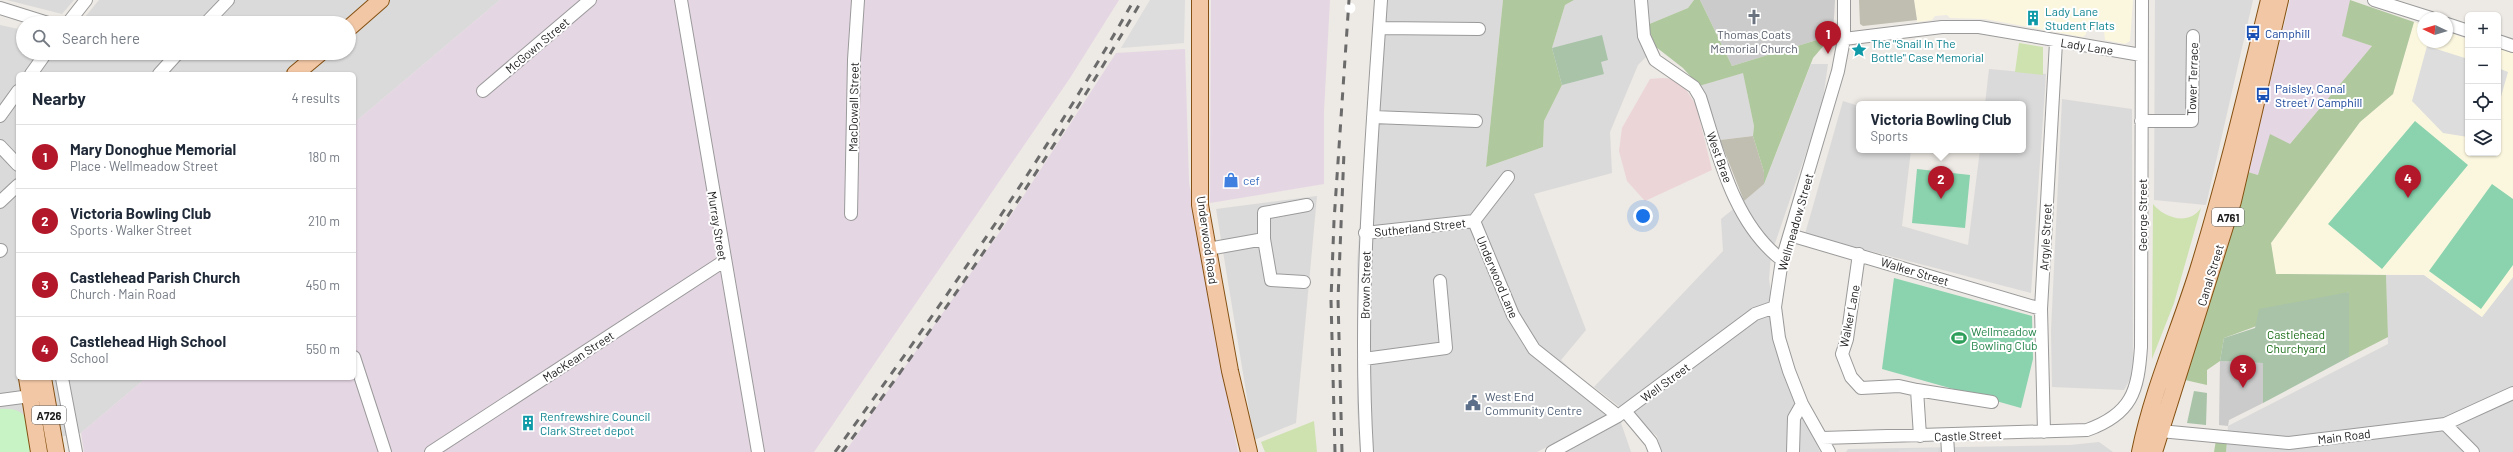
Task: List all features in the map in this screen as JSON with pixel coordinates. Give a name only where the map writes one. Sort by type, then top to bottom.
[{"type":"main road","points":[[356,22],[381,0]]},
{"type":"main road","name":"Underwood Road","points":[[1200,0],[1200,205],[1230,371],[1249,452]]},
{"type":"main road","name":"Canal Street","points":[[2153,428],[2224,183],[2269,0]]},
{"type":"main road","name":"Canal Street","points":[[2153,428],[2233,201],[2280,0]]},
{"type":"main road","points":[[297,72],[312,60]]},
{"type":"main road","name":"A726","points":[[29,380],[39,389],[55,445]]},
{"type":"main road","name":"A726","points":[[38,446],[39,389]]},
{"type":"main road","name":"A761","points":[[2140,452],[2153,428]]},
{"type":"main road","name":"A761","points":[[2153,428],[2154,452]]},
{"type":"street","points":[[73,16],[86,0]]},
{"type":"street","points":[[213,16],[228,0]]},
{"type":"street","name":"McGown Street","points":[[483,91],[590,0]]},
{"type":"street","name":"Murray Street","points":[[681,0],[724,261],[758,452]]},
{"type":"street","name":"MacDowall Street","points":[[852,214],[854,60],[858,0]]},
{"type":"street","name":"Brown Street","points":[[1367,452],[1364,359],[1365,233],[1380,0]]},
{"type":"street","name":"West Brae","points":[[1641,0],[1644,36],[1655,60],[1694,87],[1700,97],[1726,176],[1752,230],[1760,241],[1782,260]]},
{"type":"street","name":"Wellmeadow Street","points":[[1829,452],[1802,404],[1781,345],[1775,307],[1782,260],[1827,116],[1844,39],[1844,0]]},
{"type":"street","name":"George Street","points":[[2111,420],[2128,403],[2139,378],[2142,200],[2140,55],[2142,0]]},
{"type":"street","points":[[2374,0],[2417,13]]},
{"type":"street","points":[[0,8],[26,16]]},
{"type":"street","points":[[2453,26],[2465,30]]},
{"type":"street","name":"Lady Lane","points":[[1844,39],[1942,27],[1979,27],[2056,42],[2140,55]]},
{"type":"street","points":[[1379,28],[1479,30]]},
{"type":"street","name":"Tower Terrace","points":[[2141,121],[2192,121],[2193,36]]},
{"type":"street","name":"Argyle Street","points":[[2044,432],[2041,309],[2056,42]]},
{"type":"street","points":[[2501,42],[2513,46]]},
{"type":"street","points":[[34,72],[41,60]]},
{"type":"street","points":[[161,72],[172,60]]},
{"type":"street","points":[[0,116],[16,94]]},
{"type":"street","points":[[1373,117],[1476,121]]},
{"type":"street","points":[[0,146],[16,162]]},
{"type":"street","name":"Underwood Lane","points":[[1508,177],[1474,221],[1513,315],[1534,349],[1622,414],[1651,442],[1655,452]]},
{"type":"street","points":[[0,202],[16,187]]},
{"type":"street","points":[[1304,282],[1271,280],[1264,239],[1264,213],[1308,205]]},
{"type":"street","name":"Sutherland Street","points":[[1365,233],[1474,221]]},
{"type":"street","name":"Walker Street","points":[[1790,235],[1859,254],[2041,309]]},
{"type":"street","points":[[1208,249],[1264,239]]},
{"type":"street","name":"Walker Lane","points":[[1859,254],[1847,339],[1842,354],[1851,377],[1862,388],[1899,386],[1992,402]]},
{"type":"street","name":"MacKean Street","points":[[431,452],[724,261]]},
{"type":"street","points":[[1364,359],[1446,348],[1440,281]]},
{"type":"street","name":"Well Street","points":[[1552,452],[1622,414],[1755,314],[1775,307]]},
{"type":"street","points":[[356,363],[385,452]]},
{"type":"street","points":[[62,380],[76,452]]},
{"type":"street","points":[[0,400],[39,389]]},
{"type":"street","points":[[1917,390],[1920,436]]},
{"type":"street","name":"Main Road","points":[[2153,428],[2181,433],[2245,439],[2292,448],[2445,424],[2513,393]]},
{"type":"street","points":[[1793,452],[1794,418],[1802,404]]},
{"type":"street","name":"Castle Street","points":[[1822,438],[1947,436],[2087,430],[2111,420]]},
{"type":"street","points":[[2445,424],[2473,452]]},
{"type":"street","points":[[38,446],[55,445],[73,435]]},
{"type":"street","points":[[1947,436],[1948,452]]},
{"type":"shaded area","points":[[7,0],[74,0],[62,14]]},
{"type":"shaded area","points":[[99,0],[500,0],[356,121],[356,72],[16,72],[16,380],[144,380],[81,433],[37,441],[11,409],[0,409],[0,25],[16,28],[16,60],[356,60],[356,16],[86,16]]},
{"type":"shaded area","points":[[500,0],[1119,0],[1070,78],[814,452],[84,452],[81,433],[144,380],[356,380],[356,121]]},
{"type":"shaded area","points":[[1150,0],[1185,0],[1184,43],[1121,48]]},
{"type":"shaded area","points":[[1211,0],[1330,0],[1324,111],[1324,184],[1210,203]]},
{"type":"shaded area","points":[[1375,0],[1503,0],[1486,167],[1543,147],[1544,121],[1562,85],[1552,48],[1565,5],[1574,0],[1694,0],[1688,8],[1647,25],[1656,47],[1638,65],[1610,132],[1612,173],[1534,194],[1586,330],[1561,360],[1616,412],[1537,452],[1360,452],[1357,405],[1357,264]]},
{"type":"shaded area","points":[[1700,0],[1835,0],[1833,35],[1732,66]]},
{"type":"shaded area","points":[[1859,0],[1914,0],[1917,20],[1863,26],[1860,24]]},
{"type":"shaded area","points":[[1914,0],[2133,0],[2130,41],[2125,44],[2105,40],[2103,22],[2088,21],[2086,34],[2083,37],[1985,19],[1950,18],[1947,15],[1935,16],[1932,20],[1917,22]]},
{"type":"shaded area","points":[[2155,0],[2253,0],[2206,205],[2154,200]]},
{"type":"shaded area","points":[[2290,0],[2350,0],[2343,36],[2372,46],[2290,144],[2258,175],[2248,172]]},
{"type":"shaded area","points":[[2414,22],[2417,23],[2417,48],[2453,48],[2453,34],[2465,38],[2465,156],[2501,156],[2501,49],[2513,53],[2513,277],[2482,317],[2424,275],[2276,274],[2271,243],[2360,122],[2393,94]]},
{"type":"shaded area","points":[[2426,48],[2433,48],[2465,58],[2465,137],[2443,133],[2412,101]]},
{"type":"shaded area","points":[[1185,49],[1189,182],[1210,308],[1238,452],[845,452],[1004,226],[1116,53]]},
{"type":"shaded area","points":[[1811,64],[1828,64],[1822,106],[1771,255],[1769,279],[1780,357],[1820,452],[1661,452],[1657,436],[1594,387],[1723,251],[1721,219],[1764,184]]},
{"type":"shaded area","points":[[1989,69],[2046,74],[2031,293],[1805,234],[1843,101],[1856,105],[1856,153],[1911,153],[1902,226],[1968,245],[1980,153],[2026,153],[2026,101],[1985,101]]},
{"type":"shaded area","points":[[2501,69],[2508,72],[2501,96]]},
{"type":"shaded area","points":[[1743,72],[1754,126],[1753,136],[1720,140],[1699,86]]},
{"type":"shaded area","points":[[1650,79],[1679,79],[1696,105],[1712,170],[1645,201],[1627,181],[1619,151],[1622,128]]},
{"type":"shaded area","points":[[2062,99],[2132,109],[2133,374],[2124,390],[2052,387],[2051,331]]},
{"type":"shaded area","points":[[1753,136],[1764,172],[1764,184],[1744,201],[1720,140]]},
{"type":"shaded area","points":[[1317,196],[1296,423],[1254,440],[1216,209]]},
{"type":"shaded area","points":[[2386,275],[2424,275],[2482,317],[2513,277],[2513,452],[2226,452],[2228,426],[2388,344]]},
{"type":"shaded area","points":[[2220,361],[2263,363],[2263,403],[2229,420],[2228,426],[2219,425]]},
{"type":"shaded area","points":[[1620,420],[1631,452],[1561,452]]},
{"type":"shaded area","points":[[2099,442],[2113,452],[1846,452],[1848,449],[2070,445]]},
{"type":"shaded area","points":[[1938,448],[1938,452],[1899,452],[1899,450]]},
{"type":"green space","points":[[1503,0],[1574,0],[1565,5],[1552,48],[1562,85],[1544,121],[1543,147],[1486,167]]},
{"type":"green space","points":[[1694,0],[1700,0],[1732,66],[1833,35],[1813,58],[1764,184],[1764,172],[1753,136],[1754,126],[1743,73],[1699,86],[1683,68],[1656,47],[1647,25],[1688,8]]},
{"type":"green space","points":[[2350,0],[2414,22],[2393,94],[2360,122],[2271,243],[2276,274],[2386,275],[2388,337],[2349,357],[2349,292],[2224,338],[2220,361],[2207,370],[2207,385],[2185,380],[2248,172],[2258,175],[2270,134],[2290,144],[2372,46],[2342,36]]},
{"type":"green space","points":[[1602,35],[1608,60],[1601,62],[1604,74],[1562,85],[1552,48]]},
{"type":"green space","points":[[2019,43],[2043,47],[2043,75],[2015,72]]},
{"type":"green space","points":[[2415,121],[2468,165],[2382,269],[2328,224]]},
{"type":"green space","points":[[1917,169],[1970,175],[1965,228],[1912,223]]},
{"type":"green space","points":[[2492,184],[2513,199],[2513,265],[2481,309],[2429,271]]},
{"type":"green space","points":[[2153,204],[2163,213],[2177,218],[2190,217],[2196,214],[2201,208],[2174,303],[2152,359]]},
{"type":"green space","name":"Wellmeadow Bowling Club","points":[[1894,278],[2032,316],[2033,359],[2021,408],[1882,369]]},
{"type":"green space","name":"Castlehead Churchyard","points":[[2349,292],[2349,357],[2263,403],[2263,363],[2220,361],[2224,338],[2255,328],[2259,309]]},
{"type":"green space","points":[[2194,391],[2207,393],[2206,425],[2187,423]]},
{"type":"green space","points":[[0,409],[18,411],[27,420],[33,452],[0,452]]},
{"type":"green space","points":[[1314,421],[1317,452],[1265,452],[1261,442]]},
{"type":"green space","points":[[2216,440],[2227,441],[2226,452],[2214,452]]},
{"type":"pier","points":[[1350,2],[1354,4],[1356,8],[1354,12],[1350,14],[1346,12],[1344,8],[1346,4]]},
{"type":"railway","points":[[835,452],[914,342],[991,230],[1065,116],[1134,0]]},
{"type":"railway","points":[[842,452],[922,342],[1036,173],[1142,0]]},
{"type":"railway","points":[[1335,452],[1331,300],[1334,221],[1349,0]]},
{"type":"railway","points":[[1342,452],[1338,299],[1344,152]]},
{"type":"place","name":"Thomas Coats Memorial Church","points":[[1754,17]]},
{"type":"place","name":"Lady Lane Student Flats","points":[[2033,18]]},
{"type":"place","name":"Camphill","points":[[2253,33]]},
{"type":"place","name":"The \"Snail In The Bottle\" Case Memorial","points":[[1859,50]]},
{"type":"place","name":"Mary Donoghue Memorial","points":[[1828,54]]},
{"type":"place","name":"Paisley, Canal Street / Camphill","points":[[2263,95]]},
{"type":"place","name":"cef","points":[[1231,180]]},
{"type":"place","name":"Castlehead High School","points":[[2408,198]]},
{"type":"place","name":"Victoria Bowling Club","points":[[1941,199]]},
{"type":"place","name":"Wellmeadow Bowling Club","points":[[1959,338]]},
{"type":"place","name":"Castlehead Parish Church","points":[[2243,388]]},
{"type":"place","name":"West End Community Centre","points":[[1473,403]]},
{"type":"place","name":"Renfrewshire Council Clark Street depot","points":[[528,423]]}]
